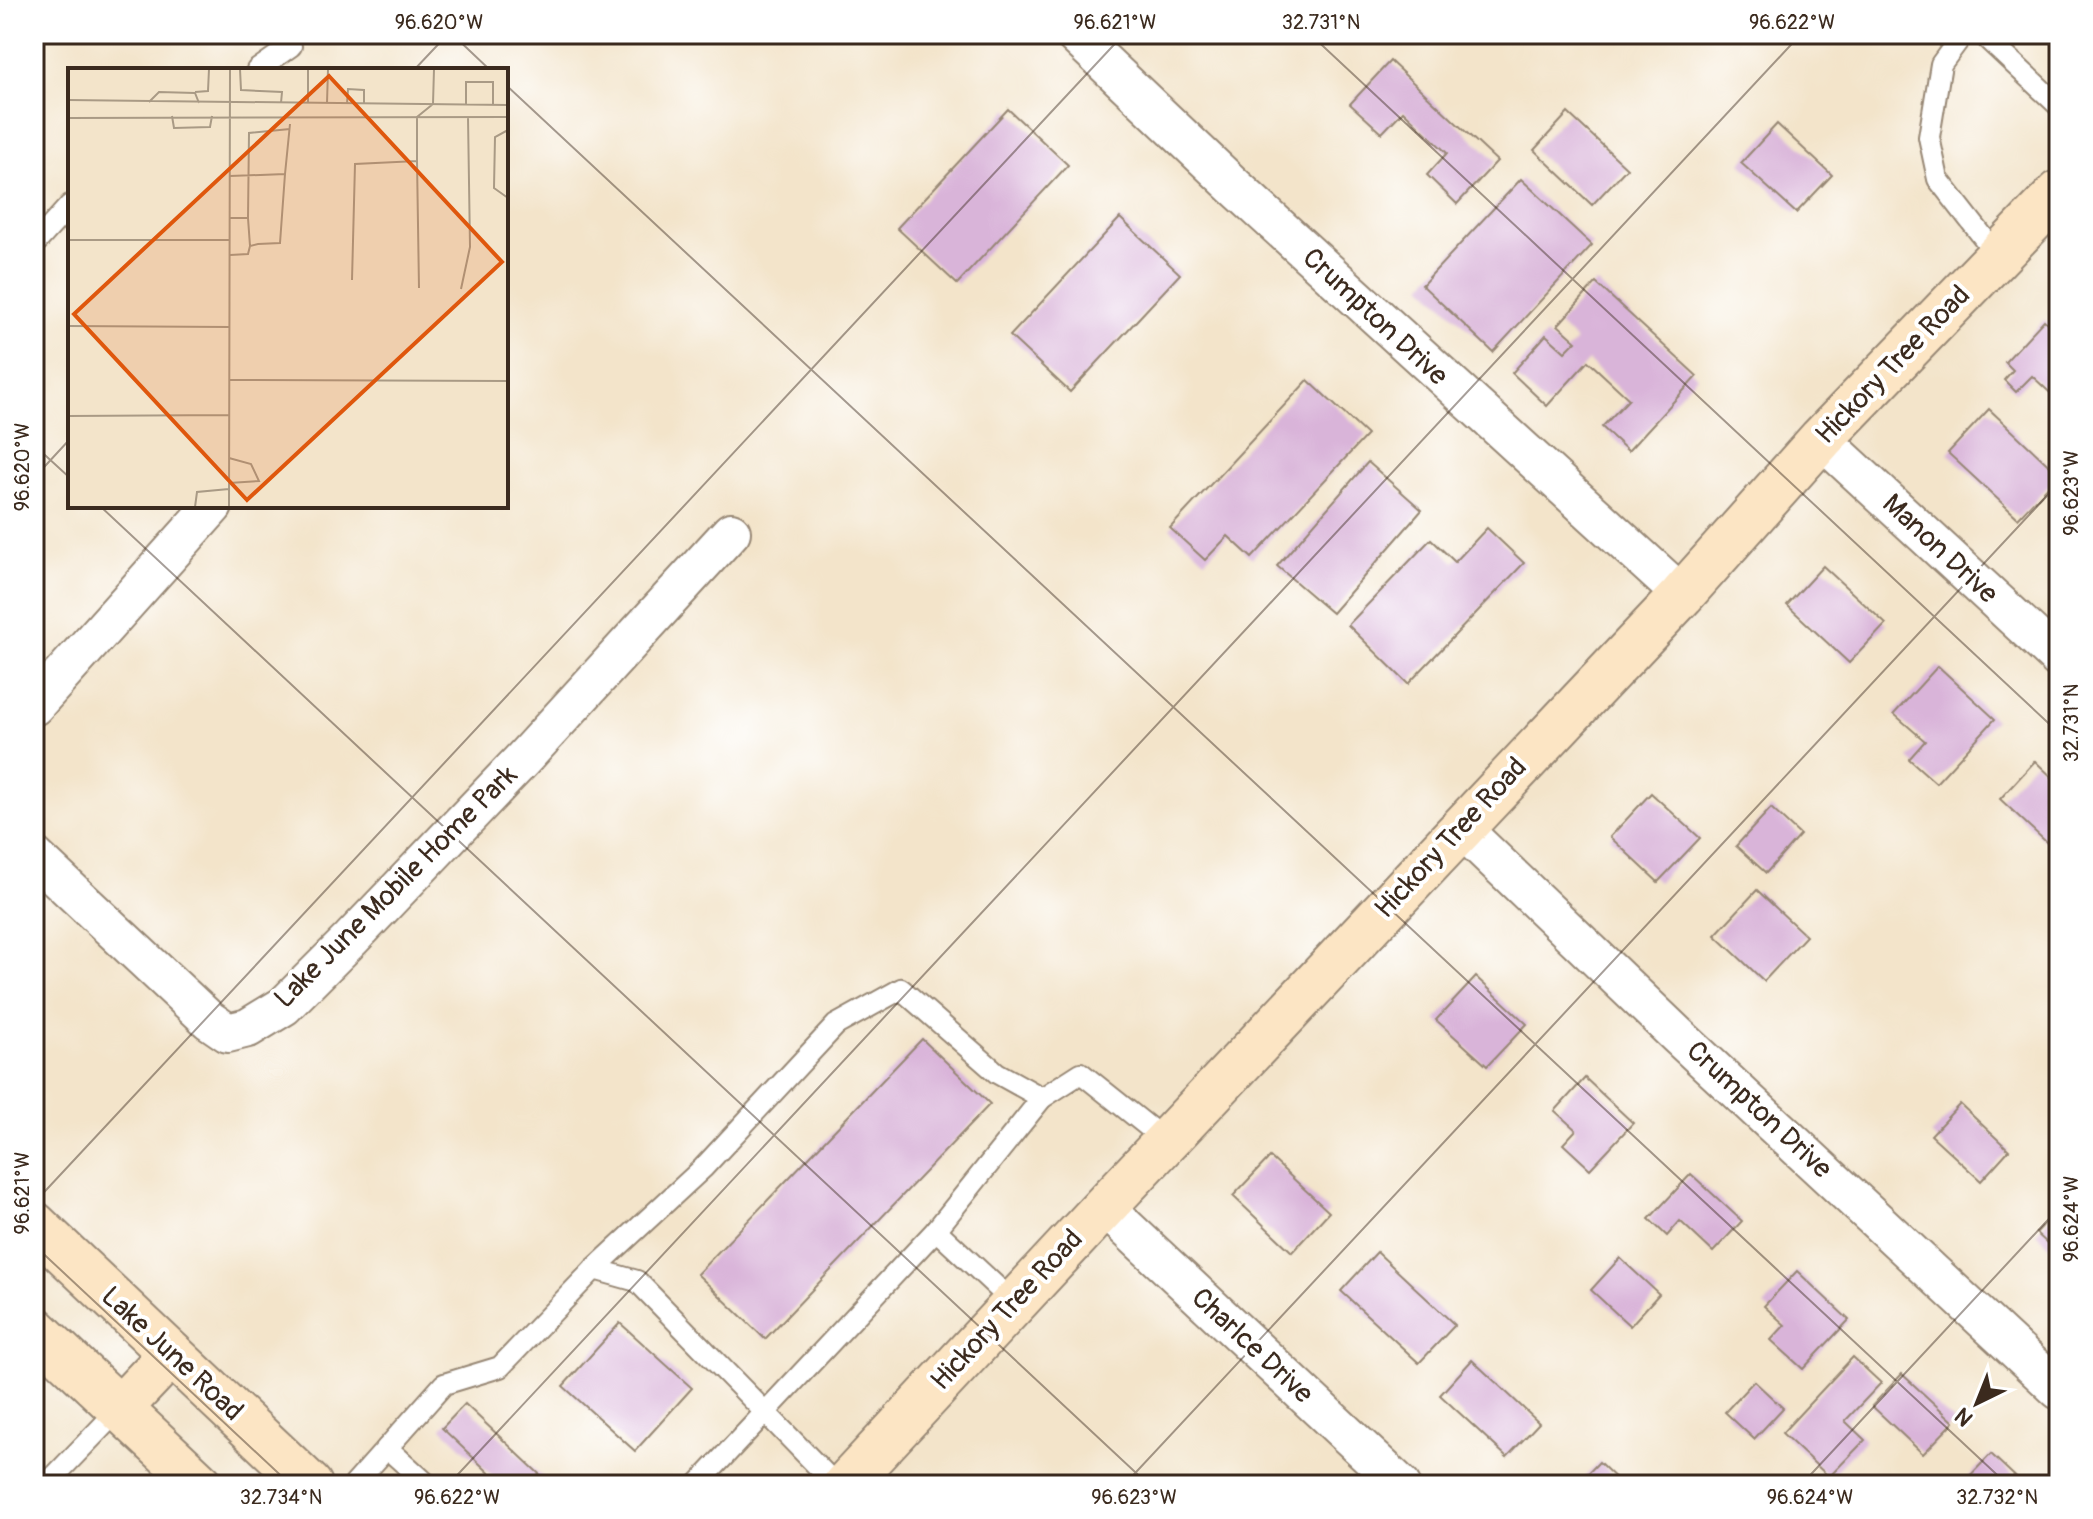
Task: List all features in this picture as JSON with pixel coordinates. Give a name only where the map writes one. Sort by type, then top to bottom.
[{"type":"street","name":"Crumpton Drive","points":[[1074,34],[1301,249],[1682,595]]},
{"type":"street","name":"Hickory Tree Road","points":[[845,1485],[1682,595],[1821,439],[2059,193]]},
{"type":"street","name":"Manon Drive","points":[[1821,439],[2059,659]]},
{"type":"street","points":[[34,706],[211,508]]},
{"type":"street","name":"Lake June Mobile Home Park","points":[[34,856],[209,1020],[228,1033],[248,1028],[284,1006],[351,939],[523,759],[731,532]]},
{"type":"street","name":"Crumpton Drive","points":[[1461,828],[1677,1035],[2059,1390]]},
{"type":"street","name":"Charlce Drive","points":[[1104,1207],[1401,1485]]},
{"type":"street","name":"Lake June Road","points":[[34,1224],[310,1485]]},
{"type":"street","points":[[34,1328],[201,1485]]},
{"type":"street","points":[[120,1408],[171,1354]]},
{"type":"lane","points":[[1963,34],[1941,64],[1929,137],[1938,179],[1998,256]]},
{"type":"lane","points":[[1982,34],[2059,106]]},
{"type":"lane","points":[[260,68],[291,46]]},
{"type":"lane","points":[[34,245],[68,207]]},
{"type":"lane","points":[[354,1485],[444,1384],[500,1367],[594,1269],[703,1168],[836,1025],[901,989],[997,1073],[1042,1098]]},
{"type":"lane","points":[[697,1485],[936,1230],[1042,1098],[1081,1073],[1166,1141]]},
{"type":"lane","points":[[936,1230],[1014,1303]]},
{"type":"lane","points":[[594,1269],[637,1281],[836,1485]]},
{"type":"lane","points":[[46,1485],[120,1408]]},
{"type":"lane","points":[[387,1448],[428,1485]]},
{"type":"building","points":[[1390,61],[1497,161],[1457,204],[1427,175],[1447,153],[1403,111],[1382,133],[1350,104]]},
{"type":"building","points":[[1008,109],[1068,165],[957,284],[897,228]]},
{"type":"building","points":[[1568,113],[1627,168],[1592,205],[1534,150]]},
{"type":"building","points":[[1777,124],[1832,175],[1796,213],[1741,163]]},
{"type":"building","points":[[1521,179],[1592,245],[1493,352],[1422,285]]},
{"type":"building","points":[[1120,218],[1180,274],[1070,392],[1010,336]]},
{"type":"building","points":[[1596,283],[1697,376],[1628,451],[1602,427],[1629,399],[1588,361],[1547,406],[1512,373],[1546,335],[1565,352],[1576,341],[1558,325]]},
{"type":"building","points":[[2044,320],[2059,334],[2059,401],[2032,376],[2016,392],[2004,380],[2013,370],[2005,362]]},
{"type":"building","points":[[1308,380],[1367,435],[1252,558],[1228,536],[1205,560],[1170,528]]},
{"type":"building","points":[[1989,409],[2059,475],[2018,518],[1948,453]]},
{"type":"building","points":[[1368,462],[1422,510],[1332,613],[1277,566]]},
{"type":"building","points":[[1487,528],[1524,563],[1408,684],[1348,625],[1431,539],[1455,562]]},
{"type":"building","points":[[1823,566],[1886,624],[1849,663],[1787,605]]},
{"type":"building","points":[[1938,666],[1995,719],[1936,783],[1909,759],[1925,741],[1894,714]]},
{"type":"building","points":[[2035,761],[2059,784],[2059,854],[2000,799]]},
{"type":"building","points":[[1651,793],[1700,838],[1658,882],[1610,837]]},
{"type":"building","points":[[1771,808],[1800,835],[1766,873],[1736,846]]},
{"type":"building","points":[[1757,890],[1806,936],[1764,981],[1715,935]]},
{"type":"building","points":[[1476,977],[1527,1024],[1487,1066],[1436,1020]]},
{"type":"building","points":[[922,1039],[990,1104],[765,1339],[697,1274]]},
{"type":"building","points":[[1585,1078],[1633,1123],[1590,1169],[1563,1144],[1576,1130],[1555,1111]]},
{"type":"building","points":[[1960,1104],[2009,1150],[1981,1181],[1931,1135]]},
{"type":"building","points":[[1270,1157],[1329,1212],[1292,1252],[1233,1196]]},
{"type":"building","points":[[1691,1174],[1742,1221],[1713,1252],[1680,1221],[1667,1236],[1649,1219]]},
{"type":"building","points":[[2059,1208],[2059,1254],[2036,1233]]},
{"type":"building","points":[[1377,1252],[1455,1325],[1419,1363],[1341,1291]]},
{"type":"building","points":[[1620,1258],[1659,1294],[1630,1326],[1591,1290]]},
{"type":"building","points":[[1797,1271],[1849,1320],[1803,1369],[1771,1340],[1785,1325],[1764,1306]]},
{"type":"building","points":[[620,1323],[692,1388],[635,1451],[563,1386]]},
{"type":"building","points":[[1853,1357],[1881,1383],[1845,1421],[1865,1440],[1829,1477],[1782,1433]]},
{"type":"building","points":[[1472,1360],[1539,1423],[1507,1457],[1440,1395]]},
{"type":"building","points":[[1902,1374],[1954,1422],[1923,1454],[1872,1406]]},
{"type":"building","points":[[1754,1381],[1783,1408],[1754,1439],[1725,1412]]},
{"type":"building","points":[[465,1404],[551,1485],[502,1485],[442,1428]]},
{"type":"building","points":[[1991,1454],[2024,1485],[1961,1485]]},
{"type":"building","points":[[1599,1462],[1623,1485],[1577,1485]]}]
